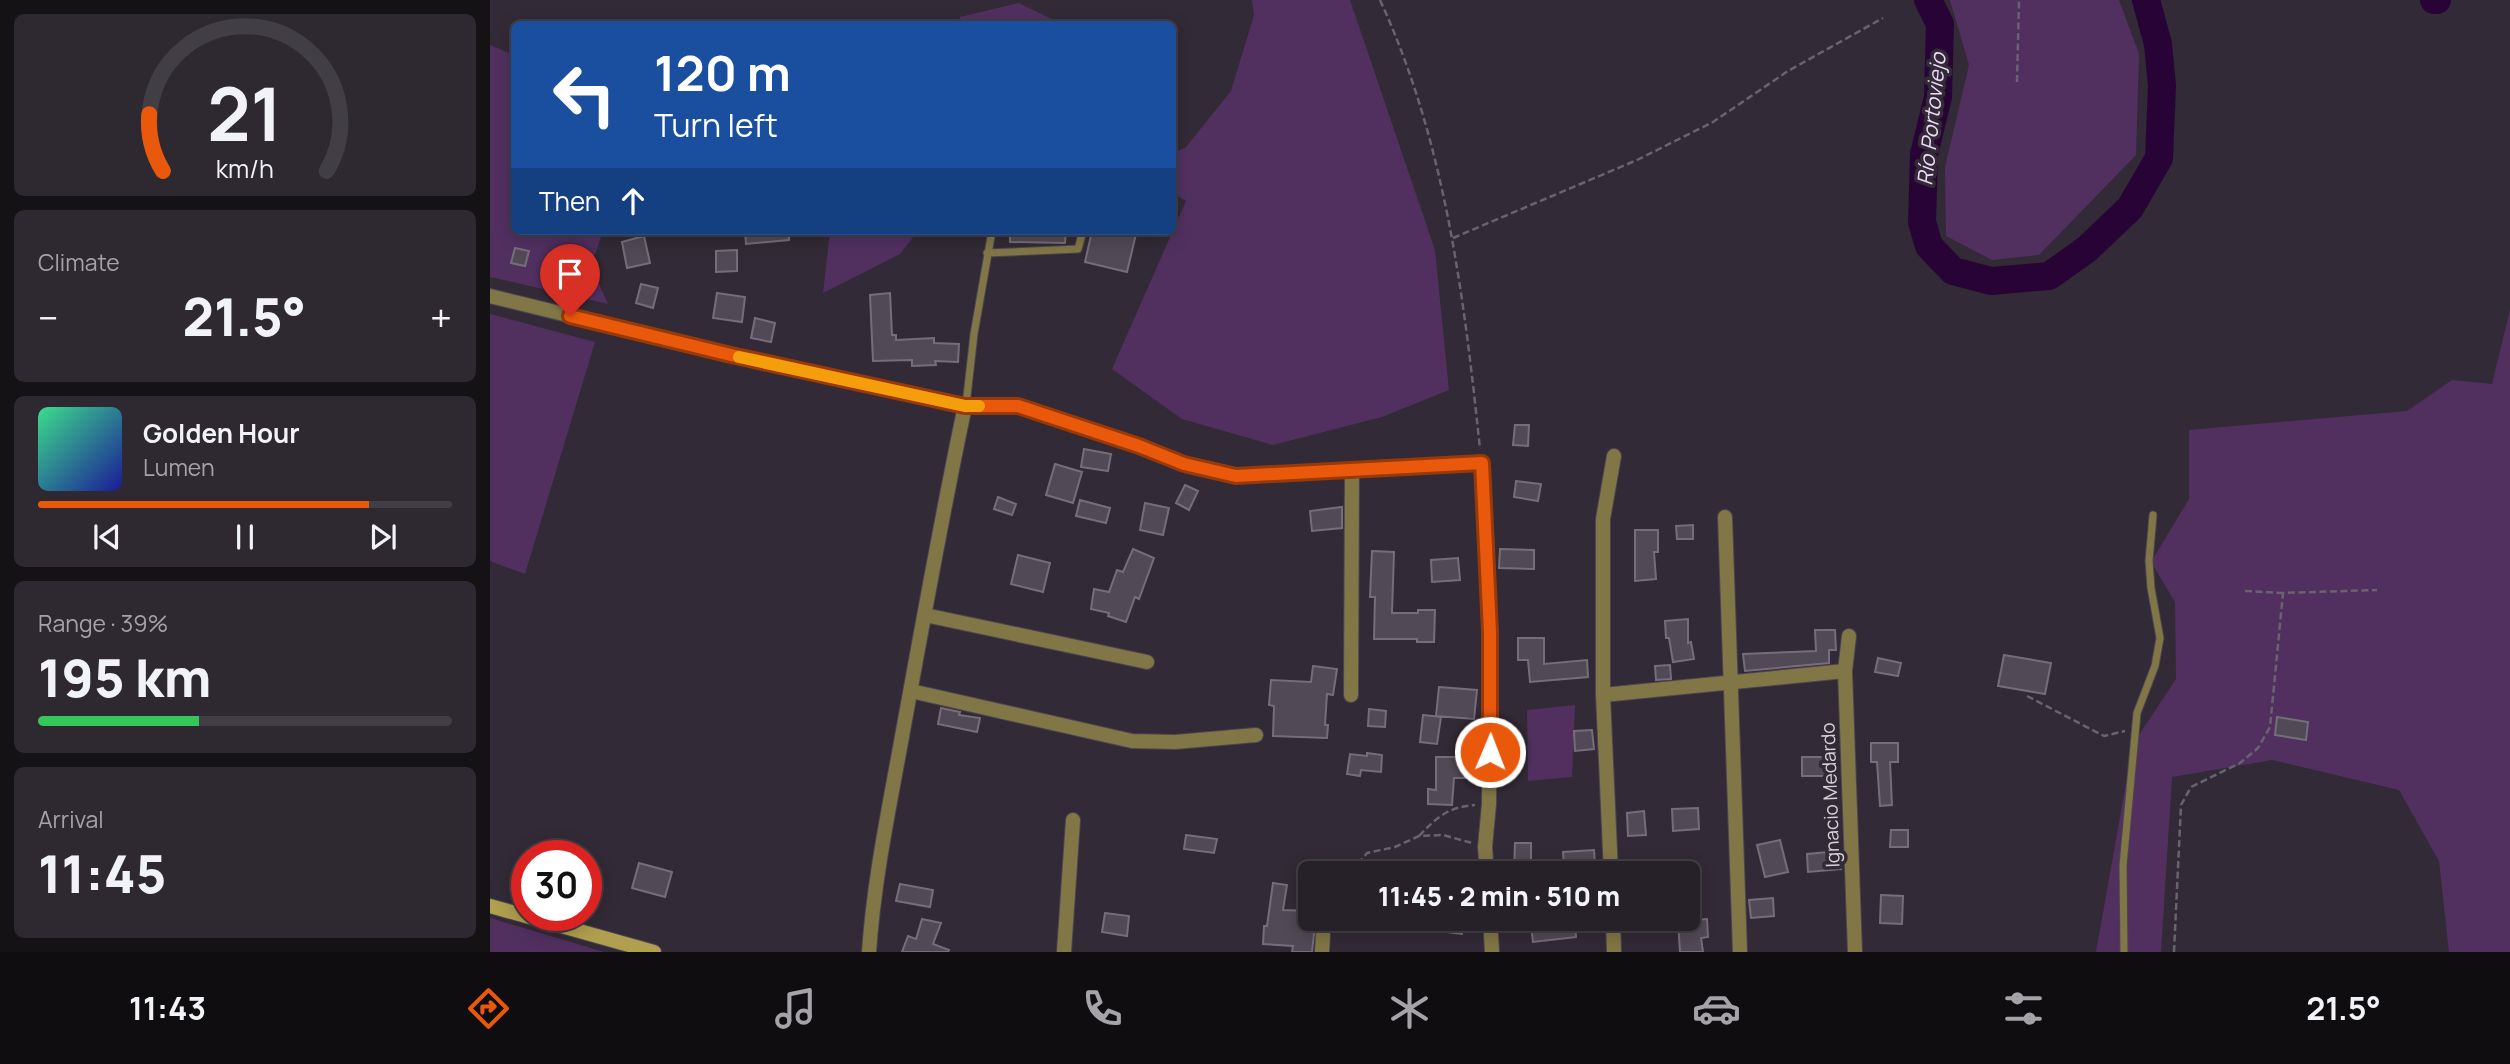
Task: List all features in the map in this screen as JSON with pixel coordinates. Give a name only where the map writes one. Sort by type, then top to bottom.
[{"type":"street","points":[[490,296],[731,355],[965,406],[1018,406],[1139,446],[1184,464],[1236,476],[1482,463],[1490,632],[1486,861]]},
{"type":"street","points":[[869,952],[871,920],[911,691],[965,406]]},
{"type":"street","points":[[1610,861],[1603,695],[1603,519],[1614,456]]},
{"type":"street","points":[[1351,695],[1352,470]]},
{"type":"street","points":[[1725,517],[1740,952]]},
{"type":"street","points":[[925,615],[1147,662]]},
{"type":"street","name":"Ignacio Medardo","points":[[1849,636],[1845,671],[1855,952]]},
{"type":"street","points":[[1603,695],[1845,671]]},
{"type":"street","points":[[911,691],[1132,741],[1175,743],[1256,735]]},
{"type":"street","points":[[1065,952],[1073,820]]},
{"type":"street","points":[[490,906],[654,952]]},
{"type":"street","points":[[1491,931],[1492,952]]},
{"type":"street","points":[[1613,931],[1614,952]]},
{"type":"street","points":[[1322,952],[1323,934]]},
{"type":"lane","points":[[965,406],[991,235]]},
{"type":"lane","points":[[987,253],[1078,249],[1082,235]]},
{"type":"lane","points":[[2124,952],[2123,866],[2137,713],[2155,666],[2160,638],[2149,561],[2154,515]]},
{"type":"path","points":[[1380,0],[1399,42],[1429,134],[1453,238],[1470,351],[1482,463]]},
{"type":"path","points":[[2017,82],[2019,0]]},
{"type":"path","points":[[1453,238],[1637,160],[1713,122],[1788,71],[1883,18]]},
{"type":"path","points":[[2245,591],[2283,593],[2377,590]]},
{"type":"path","points":[[2174,952],[2180,805],[2191,786],[2240,763],[2258,748],[2270,727],[2283,593]]},
{"type":"path","points":[[2027,696],[2104,736],[2136,729]]},
{"type":"path","points":[[1361,861],[1367,853],[1395,847],[1419,836],[1437,817],[1458,806],[1489,804]]},
{"type":"path","points":[[1419,836],[1443,835],[1485,847]]},
{"type":"shaded area","points":[[1252,0],[1350,0],[1435,250],[1449,390],[1382,417],[1273,445],[1182,419],[1112,369],[1171,235],[1176,235],[1176,224],[1186,201],[1176,195],[1176,152],[1186,147],[1231,91],[1254,15]]},
{"type":"shaded area","points":[[1950,0],[2119,0],[2139,54],[2136,155],[2039,255],[1992,260],[1946,236],[1945,167],[1969,65]]},
{"type":"shaded area","points":[[1019,3],[1056,21],[959,21],[960,17]]},
{"type":"shaded area","points":[[490,45],[511,54],[511,235],[602,235],[591,266],[608,304],[490,277]]},
{"type":"shaded area","points":[[830,235],[915,235],[900,254],[823,293]]},
{"type":"shaded area","points":[[2510,310],[2510,952],[2449,952],[2439,861],[2399,790],[2272,760],[2172,777],[2161,952],[2096,952],[2133,744],[2176,679],[2175,602],[2151,562],[2189,499],[2189,430],[2407,411],[2452,380],[2492,384]]},
{"type":"shaded area","points":[[490,314],[595,342],[525,574],[490,561]]},
{"type":"shaded area","points":[[1575,705],[1572,777],[1528,781],[1527,710]]},
{"type":"shaded area","points":[[490,918],[511,924],[511,931],[534,931],[604,952],[490,952]]},
{"type":"building","points":[[745,235],[789,235],[789,240],[746,244]]},
{"type":"building","points":[[1010,235],[1066,235],[1065,243],[1010,242]]},
{"type":"building","points":[[1091,235],[1136,235],[1127,272],[1085,262]]},
{"type":"building","points":[[644,236],[650,263],[627,268],[622,242]]},
{"type":"building","points":[[515,248],[529,251],[525,266],[511,263]]},
{"type":"building","points":[[737,250],[737,271],[716,272],[716,251]]},
{"type":"building","points":[[641,284],[658,288],[653,308],[636,303]]},
{"type":"building","points":[[717,293],[745,297],[742,322],[713,318]]},
{"type":"building","points":[[890,293],[892,335],[896,335],[896,340],[934,338],[934,343],[959,344],[958,362],[935,361],[936,365],[912,366],[912,360],[873,361],[870,295]]},
{"type":"building","points":[[755,318],[775,323],[771,342],[751,338]]},
{"type":"building","points":[[1515,425],[1529,425],[1528,446],[1513,445]]},
{"type":"building","points":[[1084,449],[1111,454],[1108,471],[1081,467]]},
{"type":"building","points":[[1055,464],[1082,472],[1073,503],[1046,495]]},
{"type":"building","points":[[1516,481],[1541,484],[1538,501],[1514,497]]},
{"type":"building","points":[[1185,485],[1198,491],[1189,510],[1176,503]]},
{"type":"building","points":[[998,497],[1016,504],[1012,515],[994,509]]},
{"type":"building","points":[[1080,500],[1110,508],[1106,523],[1076,516]]},
{"type":"building","points":[[1145,503],[1169,508],[1163,535],[1140,530]]},
{"type":"building","points":[[1342,507],[1342,528],[1312,531],[1310,511]]},
{"type":"building","points":[[1693,525],[1693,539],[1677,539],[1676,526]]},
{"type":"building","points":[[1635,530],[1658,530],[1658,552],[1654,552],[1656,579],[1635,581]]},
{"type":"building","points":[[1133,549],[1154,558],[1139,599],[1135,597],[1126,622],[1108,616],[1109,613],[1091,609],[1094,589],[1109,592],[1117,570],[1123,572]]},
{"type":"building","points":[[1500,549],[1534,550],[1534,569],[1499,568]]},
{"type":"building","points":[[1372,551],[1394,552],[1392,613],[1435,610],[1434,642],[1417,642],[1417,639],[1374,639],[1375,597],[1370,597]]},
{"type":"building","points":[[1018,555],[1050,563],[1043,592],[1011,584]]},
{"type":"building","points":[[1458,558],[1460,580],[1432,582],[1431,560]]},
{"type":"building","points":[[1688,619],[1688,643],[1691,642],[1694,659],[1673,662],[1669,638],[1666,638],[1665,621]]},
{"type":"building","points":[[1815,630],[1835,630],[1836,650],[1829,650],[1829,663],[1745,671],[1743,654],[1816,651]]},
{"type":"building","points":[[1518,638],[1544,638],[1544,664],[1587,660],[1588,677],[1530,682],[1528,660],[1518,660]]},
{"type":"building","points":[[2004,655],[2051,663],[2045,694],[1998,686]]},
{"type":"building","points":[[1878,658],[1901,663],[1898,676],[1875,672]]},
{"type":"building","points":[[1670,665],[1671,679],[1656,680],[1655,666]]},
{"type":"building","points":[[1313,666],[1337,669],[1333,695],[1327,694],[1327,738],[1273,736],[1274,706],[1269,705],[1271,680],[1311,682]]},
{"type":"building","points":[[1439,687],[1477,690],[1474,719],[1436,716]]},
{"type":"building","points":[[941,708],[960,712],[959,715],[980,718],[977,732],[938,724]]},
{"type":"building","points":[[1369,709],[1386,711],[1385,727],[1368,726]]},
{"type":"building","points":[[1423,715],[1441,717],[1437,744],[1420,742]]},
{"type":"building","points":[[2277,717],[2308,722],[2306,740],[2275,735]]},
{"type":"building","points":[[1592,730],[1594,749],[1575,751],[1574,731]]},
{"type":"building","points":[[1871,743],[1898,743],[1898,762],[1890,762],[1892,805],[1880,806],[1877,762],[1871,762]]},
{"type":"building","points":[[1367,753],[1382,755],[1381,772],[1361,770],[1360,776],[1347,774],[1350,754],[1367,756]]},
{"type":"building","points":[[1436,757],[1465,757],[1465,778],[1454,778],[1452,805],[1428,804],[1428,789],[1436,790]]},
{"type":"building","points":[[1802,757],[1828,757],[1828,776],[1802,776]]},
{"type":"building","points":[[1698,808],[1699,829],[1673,831],[1672,809]]},
{"type":"building","points":[[1644,811],[1646,835],[1628,836],[1627,813]]},
{"type":"building","points":[[1891,830],[1908,830],[1908,847],[1890,847]]},
{"type":"building","points":[[1186,835],[1217,839],[1214,853],[1184,849]]},
{"type":"building","points":[[1780,840],[1788,872],[1765,877],[1757,845]]},
{"type":"building","points":[[1515,843],[1531,843],[1531,861],[1514,861]]},
{"type":"building","points":[[1594,850],[1595,861],[1564,861],[1563,852]]},
{"type":"building","points":[[1839,851],[1841,869],[1808,872],[1807,854]]},
{"type":"building","points":[[639,863],[672,872],[665,897],[632,888]]},
{"type":"building","points":[[1273,883],[1287,885],[1283,910],[1298,911],[1298,931],[1316,931],[1312,952],[1292,952],[1293,946],[1263,944],[1264,926],[1267,926]]},
{"type":"building","points":[[900,884],[933,890],[930,907],[896,901]]},
{"type":"building","points":[[1881,895],[1903,896],[1902,924],[1880,923]]},
{"type":"building","points":[[1773,898],[1774,916],[1751,918],[1749,900]]},
{"type":"building","points":[[1105,913],[1129,916],[1127,936],[1102,932]]},
{"type":"building","points":[[922,919],[941,923],[933,944],[949,950],[948,952],[902,952],[908,936],[916,939]]},
{"type":"building","points":[[1700,919],[1707,919],[1708,937],[1701,938],[1703,952],[1680,952],[1679,931],[1700,931]]},
{"type":"building","points":[[1438,931],[1462,931],[1462,934]]},
{"type":"building","points":[[1532,931],[1576,931],[1576,937],[1533,942]]},
{"type":"waterway","name":"Río Portoviejo","points":[[1928,0],[1940,24],[1938,97],[1924,154],[1922,222],[1929,246],[1953,271],[1991,281],[2049,276],[2087,249],[2130,208],[2159,158],[2162,86],[2158,44],[2146,0]]},
{"type":"slow traffic","points":[[739,357],[965,406],[979,406]]},
{"type":"route","points":[[570,316],[731,355],[965,406],[1018,406],[1139,446],[1184,464],[1236,476],[1482,463],[1490,632],[1490,752]]}]
